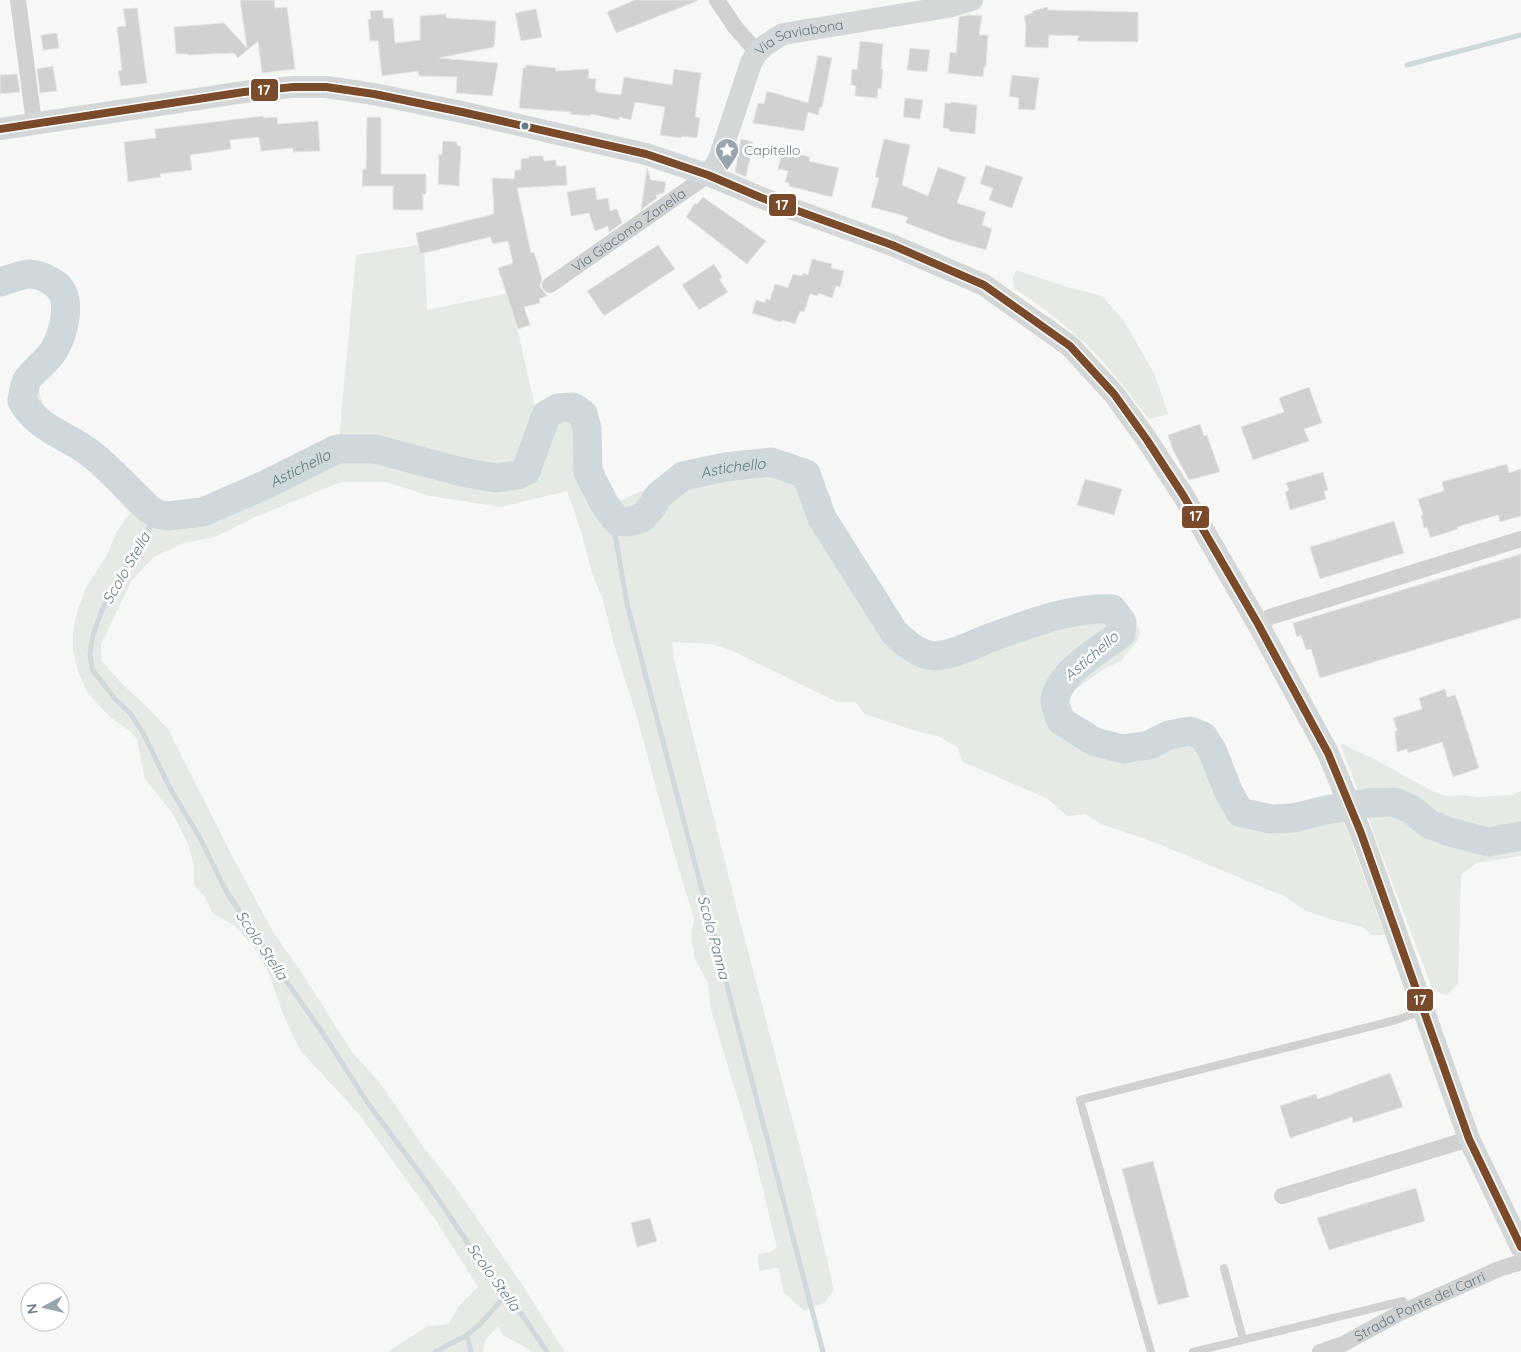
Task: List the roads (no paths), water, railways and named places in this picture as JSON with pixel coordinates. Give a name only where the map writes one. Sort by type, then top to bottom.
[{"type":"street","points":[[18,0],[34,123]]},
{"type":"street","points":[[717,0],[735,27],[757,52]]},
{"type":"street","name":"Via Saviabona","points":[[708,175],[717,163],[721,153],[742,88],[757,52],[766,44],[783,34],[912,6],[948,7],[972,0]]},
{"type":"street","name":"Via Giacomo Zanella","points":[[0,129],[244,92],[293,87],[326,87],[404,100],[646,154],[708,175],[762,198],[892,245],[984,285],[1070,346],[1114,394],[1147,440],[1182,495],[1258,624],[1307,712],[1334,767],[1361,833],[1423,1011]]},
{"type":"street","name":"Via Giacomo Zanella","points":[[550,285],[708,175]]},
{"type":"street","points":[[1258,624],[1270,617],[1521,538]]},
{"type":"street","points":[[1423,1011],[1469,1139],[1521,1247]]},
{"type":"street","points":[[1282,1196],[1469,1139]]},
{"type":"street","name":"Strada Ponte dei Carri","points":[[1320,1352],[1343,1344],[1407,1310],[1499,1269],[1521,1262]]},
{"type":"lane","points":[[1151,1352],[1080,1100],[1423,1011]]},
{"type":"lane","points":[[1224,1268],[1243,1340]]},
{"type":"lane","points":[[1193,1352],[1403,1301],[1407,1310]]},
{"type":"waterway","points":[[1407,65],[1521,35]]},
{"type":"waterway","name":"Astichello","points":[[0,282],[22,275],[33,274],[54,283],[64,297],[64,325],[58,343],[51,354],[28,378],[22,401],[37,419],[95,457],[149,509],[157,514],[167,516],[203,512],[267,484],[337,449],[375,449],[462,472],[496,478],[517,475],[526,471],[546,415],[558,408],[573,407],[583,414],[587,429],[588,472],[604,503],[617,521],[629,522],[642,518],[658,496],[683,476],[725,467],[771,462],[806,474],[822,518],[894,632],[924,654],[936,656],[949,654],[1017,628],[1064,614],[1096,609],[1112,609],[1122,622],[1121,634],[1082,662],[1064,680],[1058,689],[1055,699],[1061,721],[1095,742],[1123,749],[1149,745],[1169,735],[1190,731],[1203,736],[1212,750],[1229,793],[1240,812],[1271,819],[1293,818],[1368,803],[1394,802],[1411,809],[1429,824],[1450,832],[1488,842],[1521,836]]},
{"type":"waterway","name":"Scolo Stella","points":[[157,514],[102,610],[93,635],[90,654],[92,669],[115,699],[130,713],[143,733],[170,788],[200,838],[226,891],[367,1102],[428,1184],[484,1267],[522,1315],[547,1352]]},
{"type":"waterway","name":"Scolo Panna","points":[[617,521],[615,534],[627,604],[823,1352]]},
{"type":"waterway","points":[[435,1352],[467,1335],[480,1324],[506,1295]]},
{"type":"waterway","points":[[467,1335],[471,1352]]},
{"type":"place","name":"Capitello","points":[[727,171]]}]
